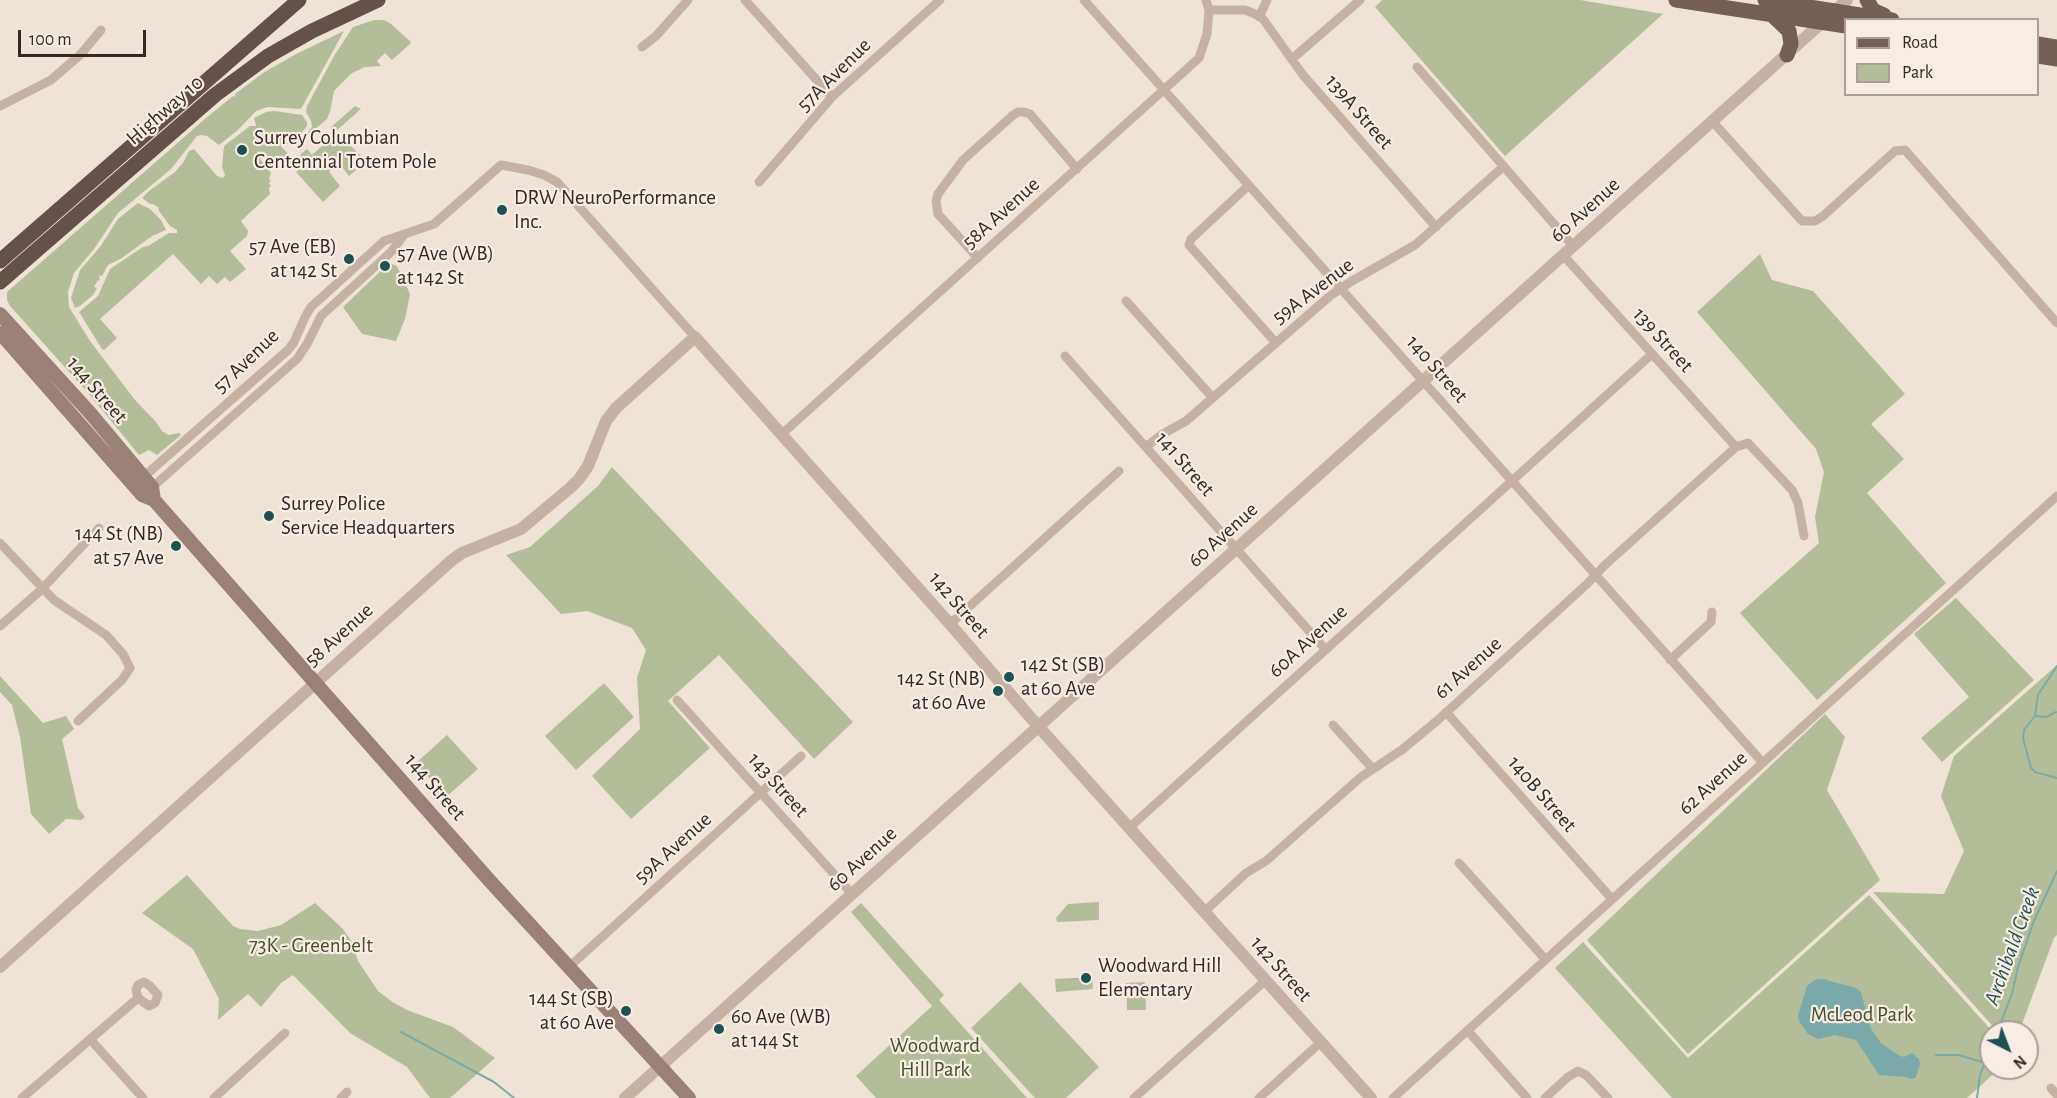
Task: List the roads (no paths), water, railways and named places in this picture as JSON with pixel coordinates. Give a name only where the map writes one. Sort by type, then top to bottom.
[{"type":"highway","name":"Highway 10","points":[[0,261],[299,0]]},
{"type":"highway","name":"Highway 10","points":[[0,282],[215,94],[268,56],[294,41],[378,0]]},
{"type":"main road","points":[[1676,0],[1835,11],[1879,18]]},
{"type":"main road","points":[[1867,0],[1873,10],[1888,18]]},
{"type":"main road","points":[[1767,7],[1844,26]]},
{"type":"main road","points":[[1767,7],[1790,31],[1791,44],[1787,55]]},
{"type":"main road","points":[[2039,44],[2057,47]]},
{"type":"main road","points":[[2039,56],[2057,59]]},
{"type":"main road","name":"144 Street","points":[[0,314],[91,414],[145,489]]},
{"type":"main road","name":"144 Street","points":[[0,333],[145,489],[489,880],[689,1098]]},
{"type":"street","points":[[642,47],[656,36],[688,0]]},
{"type":"street","points":[[745,0],[832,97]]},
{"type":"street","name":"57A Avenue","points":[[759,182],[832,97],[940,0]]},
{"type":"street","name":"140 Street","points":[[1084,0],[1762,763]]},
{"type":"street","name":"58A Avenue","points":[[782,435],[1199,58],[1207,34],[1209,10],[1206,0]]},
{"type":"street","points":[[1259,17],[1267,0]]},
{"type":"street","points":[[1292,60],[1359,0]]},
{"type":"street","name":"60 Avenue","points":[[625,1098],[1847,0]]},
{"type":"street","name":"139A Street","points":[[1209,10],[1247,6],[1259,17],[1303,75],[1436,227]]},
{"type":"street","points":[[0,106],[51,80],[81,54],[101,30]]},
{"type":"street","points":[[1417,67],[1574,247]]},
{"type":"street","points":[[978,258],[938,214],[936,201],[938,194],[963,160],[1012,116],[1018,112],[1024,112],[1030,114],[1077,169]]},
{"type":"street","points":[[1713,122],[1802,221],[1809,222],[1823,216],[1899,149],[1905,150],[2057,323]]},
{"type":"street","name":"57 Avenue","points":[[145,489],[297,359],[321,316],[392,251],[403,236],[434,224],[501,165]]},
{"type":"street","name":"142 Street","points":[[501,165],[528,170],[557,182],[950,624],[1038,727],[1371,1098]]},
{"type":"street","name":"59A Avenue","points":[[1146,447],[1161,435],[1186,422],[1341,288],[1414,245],[1504,166]]},
{"type":"street","points":[[1249,185],[1189,242],[1192,249],[1276,343]]},
{"type":"street","name":"139 Street","points":[[1564,256],[1736,447]]},
{"type":"street","points":[[1126,301],[1213,398]]},
{"type":"street","name":"58 Avenue","points":[[0,967],[452,560],[462,553],[521,529],[570,488],[588,466],[606,421],[616,408],[695,337]]},
{"type":"street","name":"60A Avenue","points":[[1128,828],[1652,354]]},
{"type":"street","name":"141 Street","points":[[1065,356],[1326,650]]},
{"type":"street","name":"61 Avenue","points":[[1204,912],[1246,873],[1266,861],[1361,777],[1403,749],[1446,712],[1736,447],[1748,443],[1792,490],[1798,503],[1804,536]]},
{"type":"street","points":[[950,624],[1119,471]]},
{"type":"street","name":"62 Avenue","points":[[1393,1098],[2057,496]]},
{"type":"street","points":[[0,626],[42,589],[99,528]]},
{"type":"street","points":[[0,543],[54,600],[106,635],[123,654],[130,668],[122,680],[78,721]]},
{"type":"street","points":[[1670,660],[1711,622],[1712,612]]},
{"type":"street","name":"143 Street","points":[[677,700],[852,894]]},
{"type":"street","name":"140B Street","points":[[1446,712],[1612,899]]},
{"type":"street","points":[[1333,724],[1374,769]]},
{"type":"street","name":"59A Avenue","points":[[569,967],[801,756]]},
{"type":"street","points":[[1459,863],[1545,959]]},
{"type":"street","points":[[1134,1098],[1266,980]]},
{"type":"street","points":[[22,1098],[138,998]]},
{"type":"street","points":[[1468,1031],[1527,1098]]},
{"type":"street","points":[[214,1098],[285,1033]]},
{"type":"street","points":[[90,1039],[143,1098]]},
{"type":"street","points":[[1258,1098],[1321,1042]]},
{"type":"street","points":[[1545,1098],[1578,1071],[1586,1075],[1608,1098]]},
{"type":"water","points":[[1816,979],[1856,988],[1861,992],[1871,1029],[1881,1043],[1898,1055],[1904,1057],[1912,1053],[1919,1059],[1920,1064],[1916,1077],[1912,1079],[1879,1075],[1856,1040],[1835,1035],[1818,1039],[1808,1034],[1798,1016],[1807,986]]},
{"type":"waterway","name":"Archibald Creek","points":[[2057,666],[2038,695],[2035,716],[2024,730],[2023,738],[2031,768],[2035,772],[2057,778]]},
{"type":"waterway","points":[[2037,716],[2046,717],[2056,712]]},
{"type":"waterway","name":"Archibald Creek","points":[[2002,1020],[2033,923],[2057,871]]},
{"type":"waterway","points":[[401,1032],[494,1082],[514,1098]]},
{"type":"waterway","points":[[1936,1055],[1959,1055],[1979,1061]]},
{"type":"waterway","name":"Archibald Creek","points":[[1977,1098],[1979,1080]]},
{"type":"place","name":"Surrey Columbian Centennial Totem Pole","points":[[242,150]]},
{"type":"place","name":"DRW NeuroPerformance Inc.","points":[[502,210]]},
{"type":"place","name":"57 Ave (EB) at 142 St","points":[[349,259]]},
{"type":"place","name":"57 Ave (WB) at 142 St","points":[[385,266]]},
{"type":"place","name":"Surrey Police Service Headquarters","points":[[269,516]]},
{"type":"place","name":"144 St (NB) at 57 Ave","points":[[176,546]]},
{"type":"place","name":"142 St (SB) at 60 Ave","points":[[1009,677]]},
{"type":"place","name":"142 St (NB) at 60 Ave","points":[[998,691]]},
{"type":"place","name":"Woodward Hill Elementary","points":[[1086,978]]},
{"type":"place","name":"144 St (SB) at 60 Ave","points":[[626,1011]]},
{"type":"place","name":"60 Ave (WB) at 144 St","points":[[719,1029]]},
{"type":"park label","name":"73K - Greenbelt","points":[[311,946]]},
{"type":"park label","name":"McLeod Park","points":[[1862,1015]]},
{"type":"park label","name":"Woodward Hill Park","points":[[935,1058]]}]
